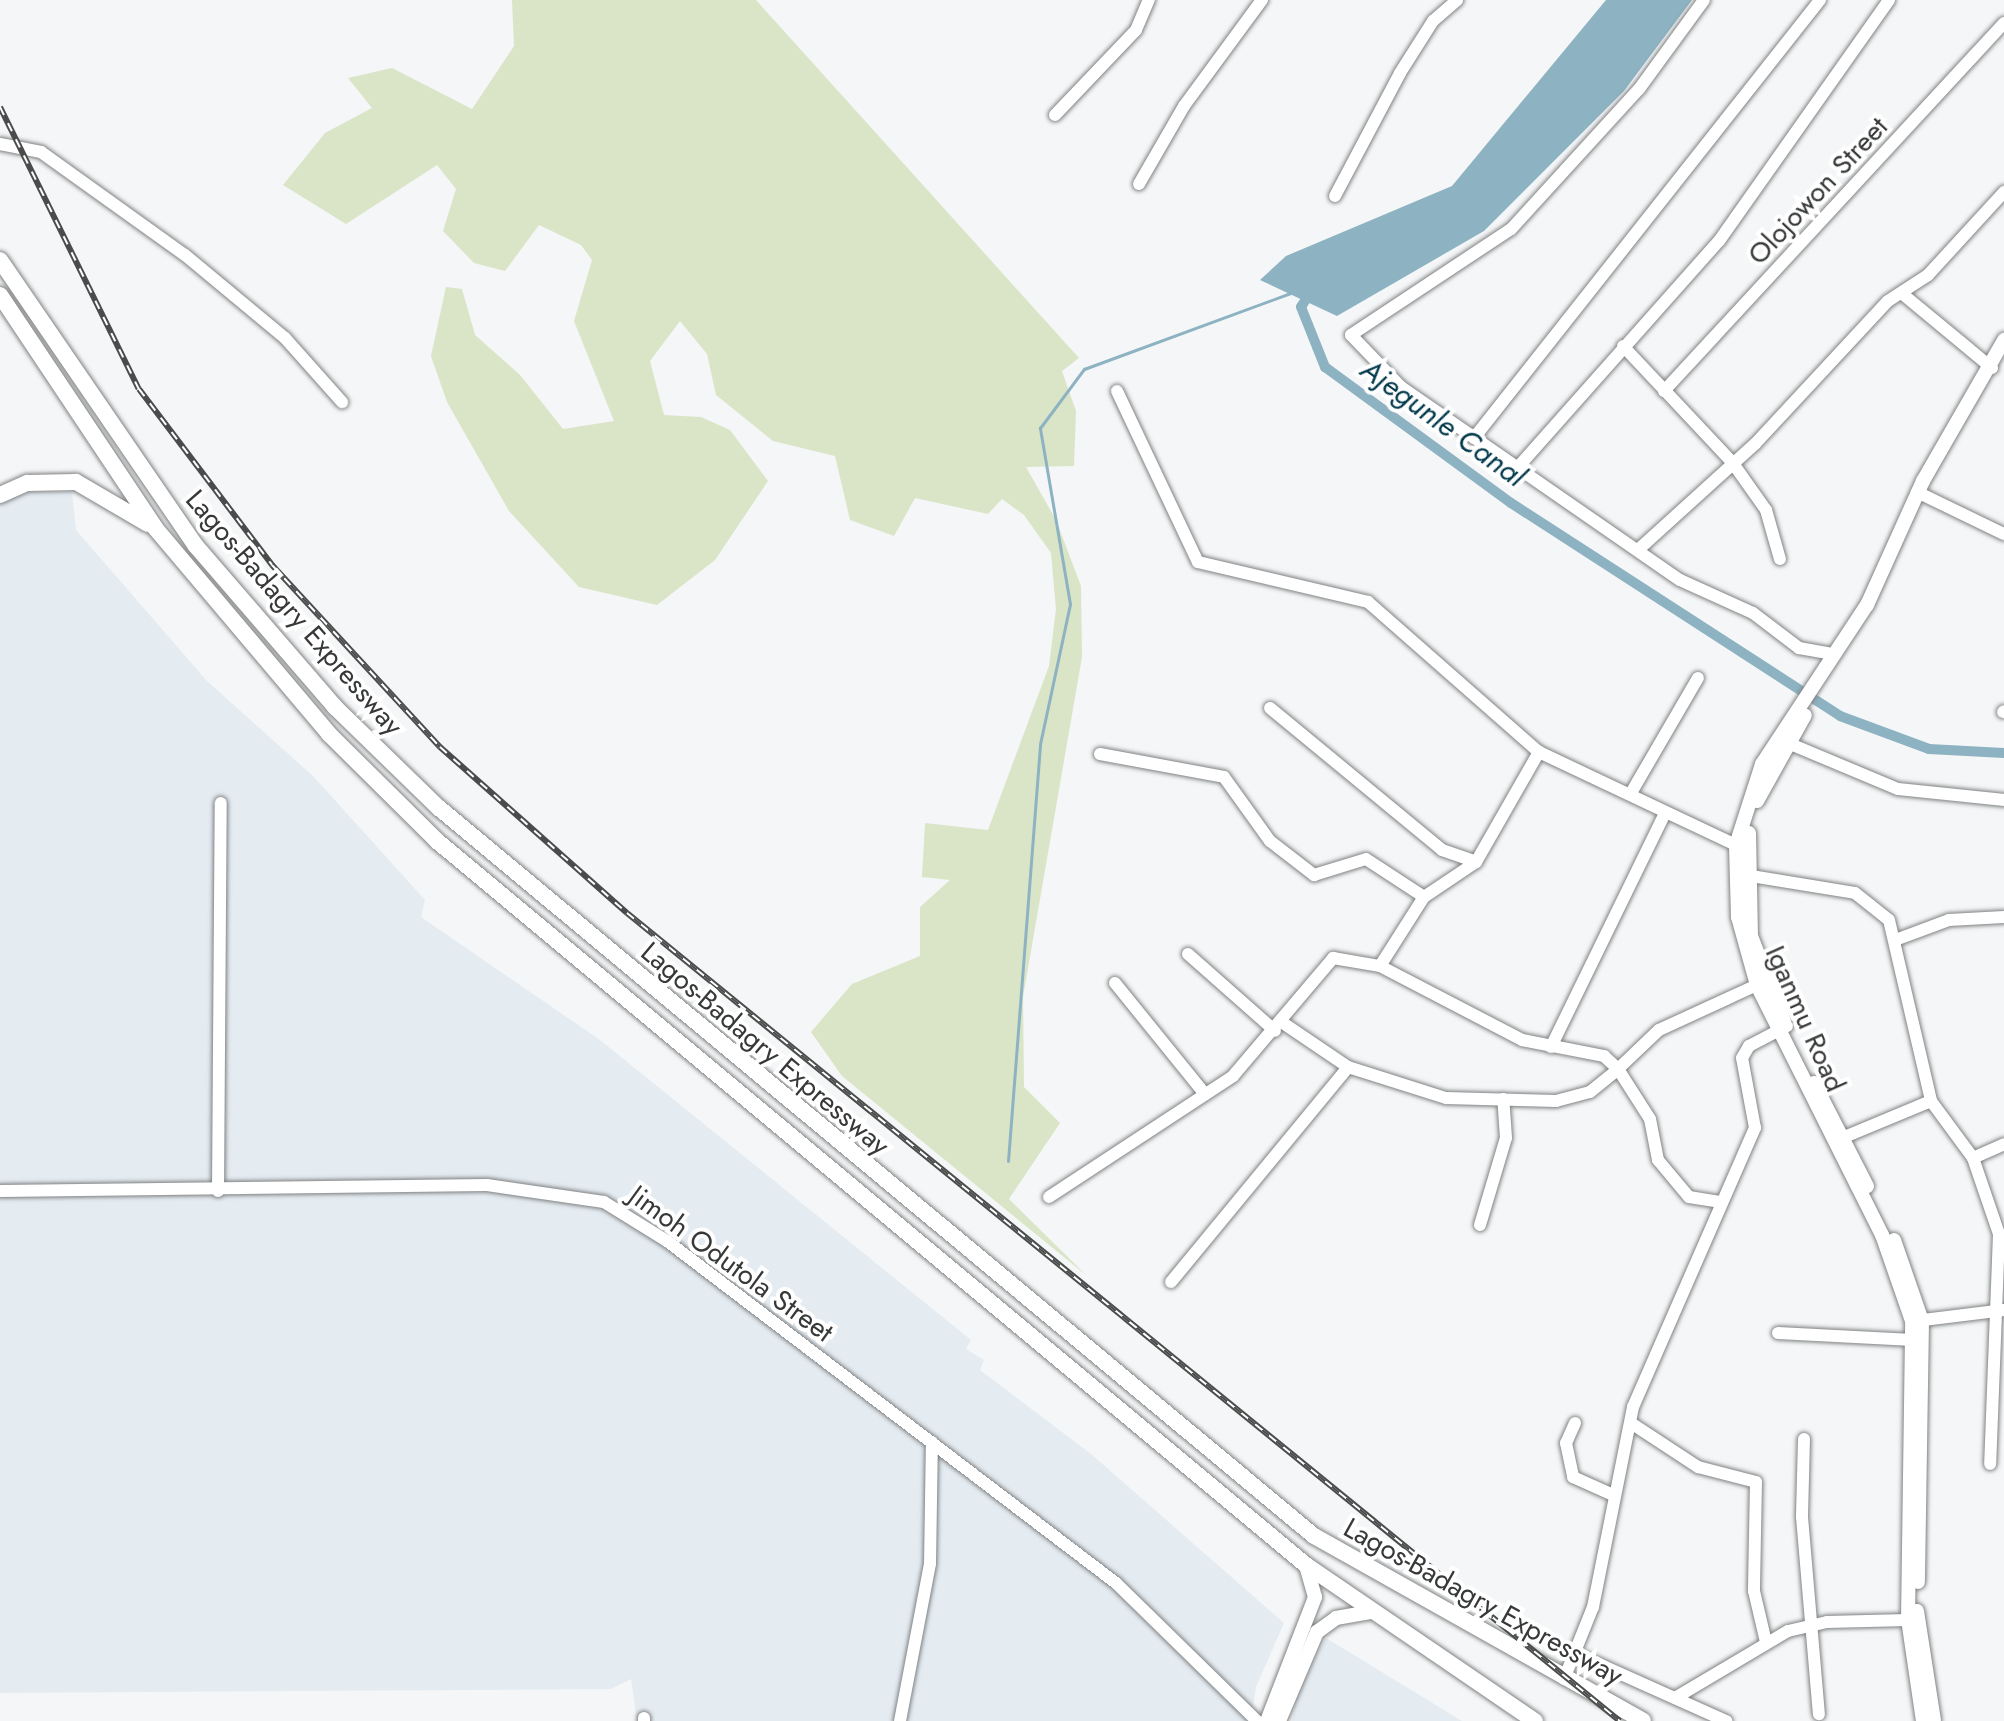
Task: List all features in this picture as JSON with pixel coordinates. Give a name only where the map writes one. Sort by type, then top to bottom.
[{"type":"highway","name":"Lagos-Badagry Expressway","points":[[0,260],[196,546],[335,707],[439,808],[1314,1536],[1643,1721]]},
{"type":"highway","name":"Lagos-Badagry Expressway","points":[[0,295],[156,529],[329,734],[437,841],[1306,1565],[1529,1719]]},
{"type":"highway","points":[[0,495],[27,483],[76,482],[156,529]]},
{"type":"main road","name":"Iganmu Road","points":[[1826,672],[1833,654],[1867,605],[1919,494],[2004,340]]},
{"type":"main road","name":"Iganmu Road","points":[[1990,366],[2004,349]]},
{"type":"main road","name":"Iganmu Road","points":[[1919,494],[1870,610],[1826,672],[1760,791],[1745,875],[1751,936],[1782,1028],[1882,1235],[1917,1321],[1913,1340],[1908,1620],[1923,1721]]},
{"type":"main road","name":"Iganmu Road","points":[[1790,734],[1751,788],[1736,845],[1738,917],[1757,985],[1891,1231],[1917,1321],[1917,1619],[1934,1721]]},
{"type":"main road","points":[[1267,1721],[1315,1597],[1306,1565]]},
{"type":"main road","points":[[1279,1721],[1317,1632],[1336,1618],[1371,1612]]},
{"type":"street","points":[[1055,115],[1136,30],[1149,0]]},
{"type":"street","points":[[1139,184],[1184,106],[1262,0]]},
{"type":"street","points":[[1335,196],[1400,73],[1433,21],[1457,0]]},
{"type":"street","points":[[1704,0],[1639,89],[1511,229],[1351,335],[1401,387],[1680,580],[1753,613],[1776,636],[1833,654]]},
{"type":"street","points":[[1474,438],[1820,0]]},
{"type":"street","points":[[1519,466],[1719,241],[1889,0]]},
{"type":"street","name":"Olojowon Street","points":[[1664,391],[2004,23]]},
{"type":"street","points":[[0,144],[41,152],[185,255],[285,338],[342,402]]},
{"type":"street","points":[[1639,549],[1732,462],[1888,301],[1905,296],[2004,192]]},
{"type":"street","points":[[1905,296],[1990,366]]},
{"type":"street","points":[[1623,346],[1732,462],[1766,510],[1780,559]]},
{"type":"street","points":[[1117,391],[1198,562],[1368,602],[1539,752],[1736,845]]},
{"type":"street","points":[[1919,494],[1956,506],[2004,534]]},
{"type":"street","points":[[1631,793],[1698,678]]},
{"type":"street","points":[[1270,708],[1442,850],[1476,862]]},
{"type":"street","points":[[1790,734],[1898,789],[2004,800]]},
{"type":"street","points":[[1380,966],[1424,897],[1476,862],[1539,752]]},
{"type":"street","points":[[1100,754],[1224,777],[1270,841],[1314,875],[1366,859],[1424,897]]},
{"type":"street","points":[[218,1191],[221,803]]},
{"type":"street","points":[[1551,1047],[1665,813]]},
{"type":"street","points":[[1745,875],[1855,893],[1879,905],[1898,939],[1931,1101],[1973,1158],[1999,1234],[2000,1309],[1990,1464]]},
{"type":"street","points":[[1898,939],[1949,920],[2004,917]]},
{"type":"street","points":[[1188,954],[1279,1027],[1348,1067],[1426,1095],[1566,1098],[1602,1085],[1659,1030],[1757,985]]},
{"type":"street","points":[[1049,1197],[1205,1094],[1279,1027],[1333,958],[1380,966],[1522,1040],[1604,1056],[1618,1069],[1650,1119],[1658,1160],[1689,1197],[1720,1202]]},
{"type":"street","points":[[1115,983],[1205,1094]]},
{"type":"street","points":[[1564,1679],[1593,1607],[1613,1495],[1634,1425],[1637,1395],[1757,1118],[1742,1058],[1749,1046],[1782,1028]]},
{"type":"street","points":[[1171,1282],[1348,1067]]},
{"type":"street","points":[[1480,1225],[1506,1138],[1503,1099]]},
{"type":"street","points":[[1842,1138],[1931,1101]]},
{"type":"street","points":[[1973,1158],[2004,1144]]},
{"type":"street","name":"Jimoh Odutola Street","points":[[0,1191],[218,1191],[487,1185],[604,1202],[932,1442],[1151,1613],[1257,1721]]},
{"type":"street","points":[[1917,1321],[2000,1309]]},
{"type":"street","points":[[1778,1333],[1913,1340]]},
{"type":"street","points":[[1575,1423],[1566,1443],[1573,1477],[1613,1495]]},
{"type":"street","points":[[1634,1425],[1698,1467],[1756,1482],[1754,1591],[1766,1642]]},
{"type":"street","points":[[1804,1439],[1819,1714]]},
{"type":"street","points":[[900,1721],[930,1564],[932,1442]]},
{"type":"street","points":[[1675,1698],[1766,1642],[1813,1625],[1908,1620]]},
{"type":"street","points":[[1574,1653],[1726,1721]]},
{"type":"shaded area","points":[[29,492],[72,492],[76,530],[207,681],[314,777],[425,900],[421,917],[600,1040],[971,1340],[966,1349],[984,1360],[980,1370],[1091,1454],[1284,1623],[1256,1687],[1251,1721],[637,1721],[631,1679],[611,1689],[0,1693],[0,502]]},
{"type":"shaded area","points":[[1326,1638],[1462,1721],[1292,1721],[1299,1685]]},
{"type":"green space","points":[[512,0],[756,0],[1079,358],[1062,371],[1076,411],[1074,466],[1026,467],[1056,520],[1081,586],[1082,657],[1023,997],[1024,1087],[1060,1123],[1009,1199],[1086,1275],[842,1076],[811,1032],[852,984],[920,956],[920,907],[950,880],[922,877],[925,823],[988,830],[1049,666],[1056,609],[1051,553],[1024,515],[1002,499],[988,514],[915,498],[894,536],[850,520],[835,456],[773,441],[716,395],[707,354],[680,321],[650,361],[664,415],[701,417],[730,430],[768,481],[715,560],[657,605],[579,587],[509,511],[447,402],[431,356],[446,287],[462,289],[475,335],[520,375],[563,429],[614,421],[574,321],[592,260],[581,245],[539,225],[505,271],[474,263],[443,231],[456,189],[437,165],[346,224],[283,185],[325,133],[372,108],[348,78],[392,68],[472,109],[514,46]]},
{"type":"water","points":[[1606,0],[1692,0],[1624,91],[1484,231],[1337,316],[1260,280],[1286,256],[1452,186]]},
{"type":"waterway","name":"Ajegunle Canal","points":[[1312,290],[1301,307],[1325,367],[1511,503],[1840,716],[1929,749],[2004,753]]},
{"type":"waterway","points":[[1008,1161],[1040,744],[1070,604],[1040,428],[1084,369],[1293,292]]},
{"type":"railway","points":[[0,107],[139,389],[272,565],[440,747],[627,913],[1620,1721]]}]
